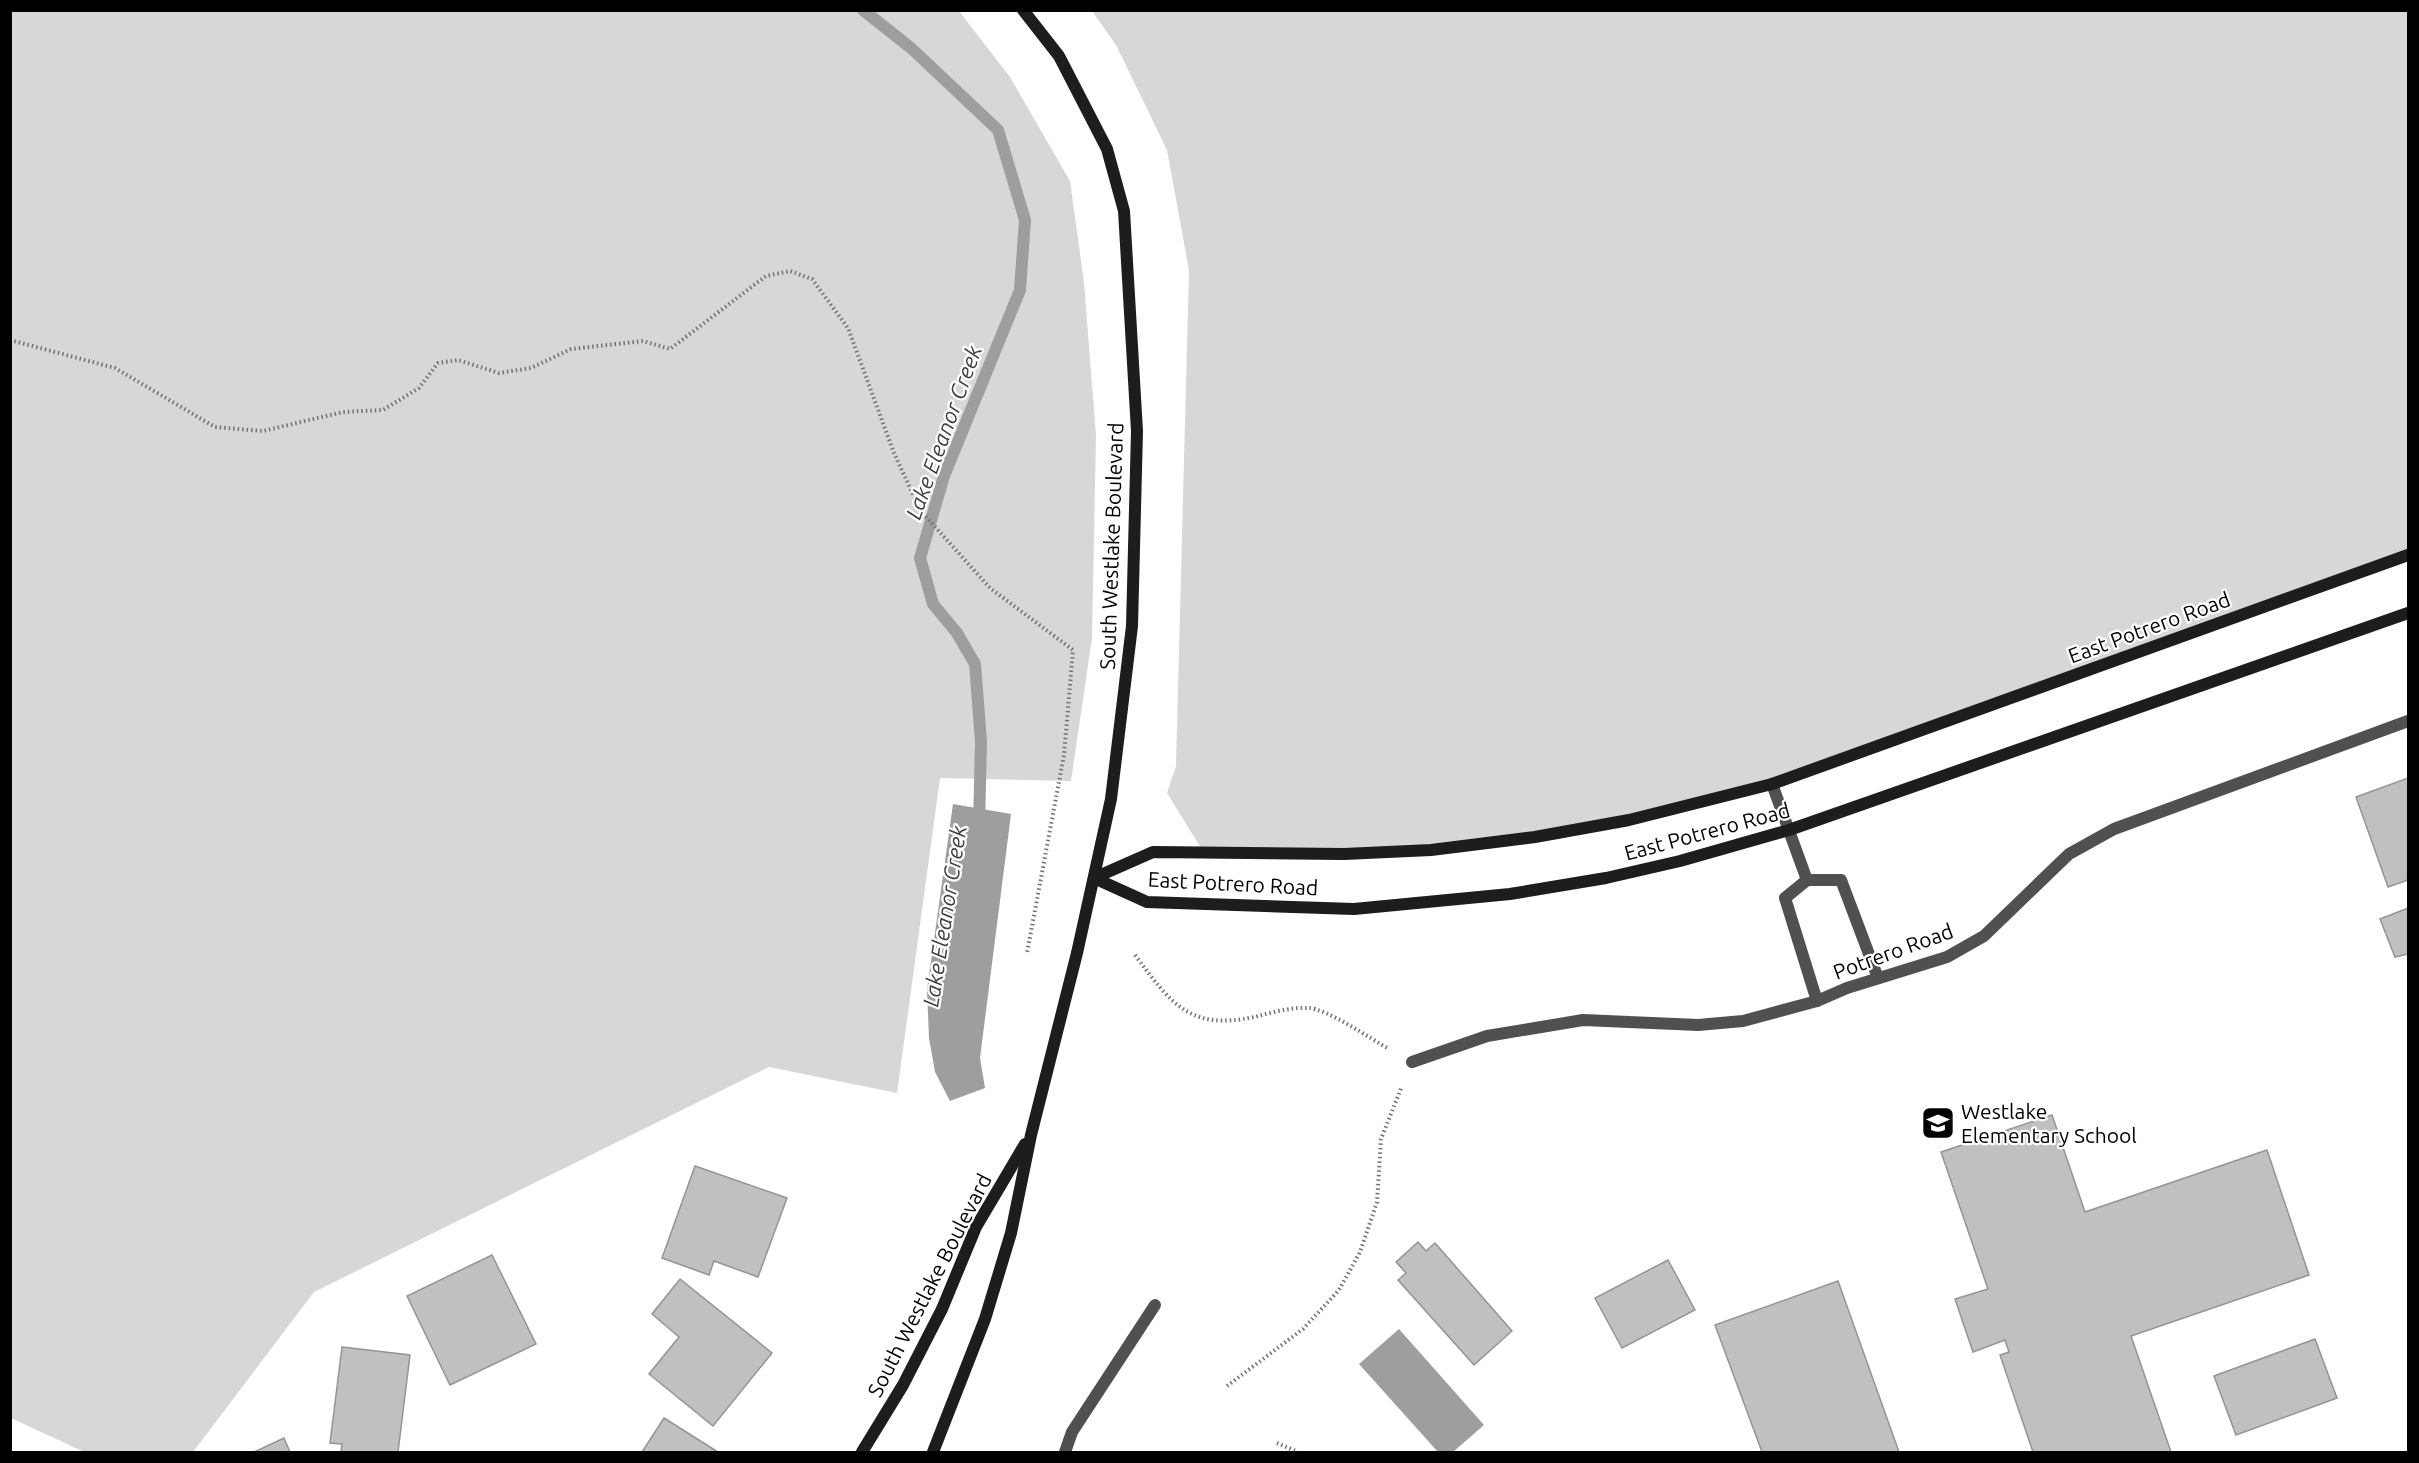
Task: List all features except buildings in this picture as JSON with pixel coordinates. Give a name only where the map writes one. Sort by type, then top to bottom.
[{"type":"street","name":"South Westlake Boulevard","points":[[933,1452],[985,1319],[1011,1233],[1030,1135],[1094,879],[1111,799],[1132,626],[1137,431],[1124,211],[1107,149],[1059,56],[1023,10]]},
{"type":"street","name":"East Potrero Road","points":[[1094,879],[1153,852],[1344,854],[1431,850],[1535,837],[1629,820],[1772,784],[2409,555]]},
{"type":"street","name":"East Potrero Road","points":[[1094,879],[1147,902],[1354,909],[1510,894],[1606,878],[1680,861],[1790,830],[2409,613]]},
{"type":"street","name":"Potrero Road","points":[[1412,1062],[1487,1036],[1583,1020],[1698,1025],[1743,1021],[1817,1001],[1878,978],[1947,957],[1984,936],[2069,855],[2114,829],[2409,721]]},
{"type":"street","points":[[1772,784],[1808,880]]},
{"type":"street","points":[[1817,1001],[1785,898],[1808,880],[1841,880],[1878,978]]},
{"type":"street","name":"South Westlake Boulevard","points":[[862,1452],[903,1385],[942,1309],[976,1227],[1030,1135]]},
{"type":"street","points":[[1065,1452],[1072,1432],[1155,1305]]},
{"type":"path","points":[[10,340],[115,368],[215,427],[263,431],[343,412],[383,410],[419,388],[438,363],[458,360],[499,373],[531,368],[571,349],[643,341],[670,349],[766,276],[790,271],[812,279],[848,328],[894,453],[920,510],[990,588],[1073,651],[1064,755],[1027,953]]},
{"type":"path","points":[[1135,955],[1165,995],[1189,1014],[1214,1021],[1236,1021],[1310,1007],[1326,1013],[1412,1062],[1381,1139],[1377,1202],[1360,1252],[1344,1281],[1303,1329],[1227,1386]]},
{"type":"path","points":[[1277,1443],[1298,1452]]},
{"type":"shaded area","points":[[11,10],[959,11],[1010,77],[1070,181],[1084,283],[1096,435],[1092,638],[1071,781],[940,778],[897,1093],[769,1067],[314,1292],[193,1452],[84,1452],[11,1418]]},
{"type":"shaded area","points":[[1092,11],[2408,11],[2408,555],[1772,784],[1629,820],[1431,850],[1204,853],[1167,793],[1176,766],[1189,270],[1167,150],[1116,45]]},
{"type":"water","points":[[953,804],[1011,814],[980,1058],[985,1088],[950,1101],[935,1072],[929,1038],[927,990]]},
{"type":"water","points":[[1399,1329],[1484,1425],[1453,1452],[1438,1452],[1359,1364]]},
{"type":"waterway","name":"Lake Eleanor Creek","points":[[863,10],[911,48],[998,130],[1025,220],[1020,290],[944,476],[920,558],[933,604],[957,633],[975,664],[981,742],[979,825]]},
{"type":"place","name":"Westlake Elementary School","points":[[1938,1123]]}]
